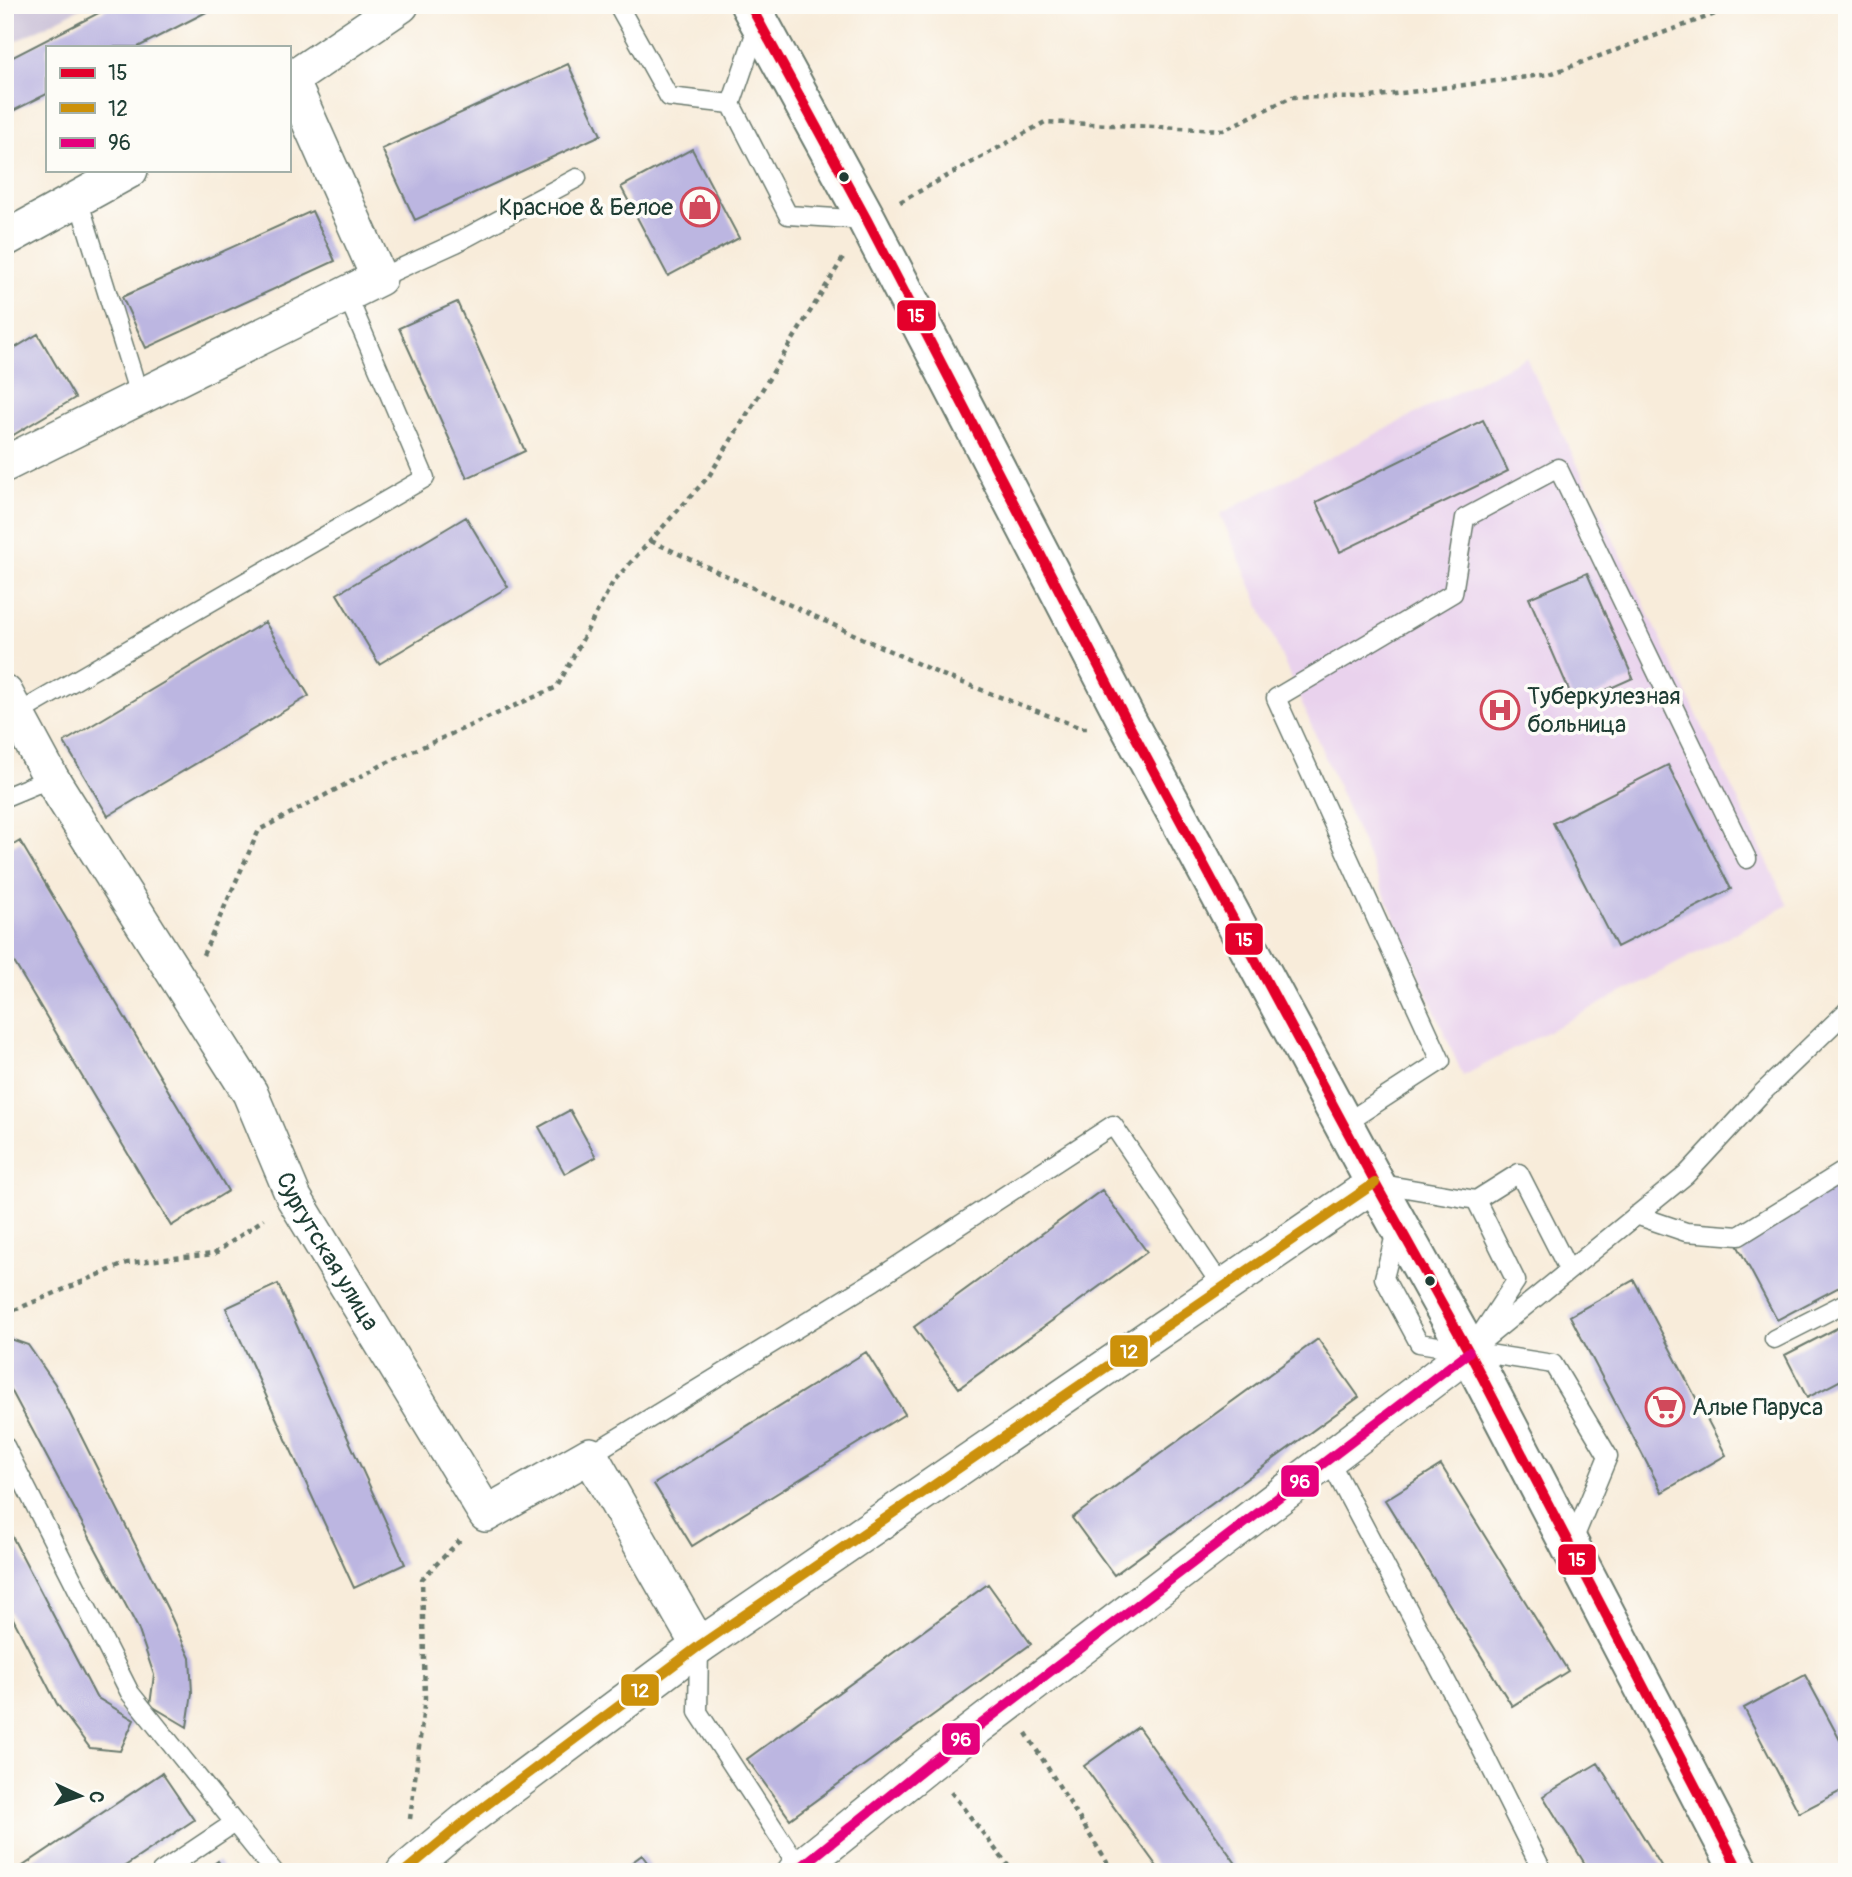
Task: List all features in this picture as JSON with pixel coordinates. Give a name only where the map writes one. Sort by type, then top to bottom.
[{"type":"main road","points":[[754,14],[867,220],[1129,725],[1469,1352],[1740,1872]]},
{"type":"street","points":[[5,464],[379,278],[290,80],[401,5]]},
{"type":"street","points":[[5,239],[126,172]]},
{"type":"street","name":"Сургутская улица","points":[[11,703],[51,778],[250,1093],[294,1198],[486,1514]]},
{"type":"street","points":[[407,1869],[469,1818],[699,1646],[1375,1183]]},
{"type":"street","points":[[799,1870],[929,1764],[1009,1706],[1469,1352]]},
{"type":"street","points":[[486,1514],[590,1455],[699,1646]]},
{"type":"lane","points":[[618,5],[669,97],[732,104]]},
{"type":"lane","points":[[754,14],[732,104],[788,215],[867,220]]},
{"type":"lane","points":[[379,278],[456,243],[577,178]]},
{"type":"lane","points":[[78,198],[140,398]]},
{"type":"lane","points":[[11,703],[425,478],[348,295]]},
{"type":"lane","points":[[1344,1124],[1441,1061],[1276,698],[1453,593],[1465,519],[1558,468],[1746,859]]},
{"type":"lane","points":[[5,797],[51,778]]},
{"type":"lane","points":[[1469,1352],[1686,1175],[1760,1095],[1847,1011]]},
{"type":"lane","points":[[590,1455],[874,1280],[1113,1125],[1223,1289]]},
{"type":"lane","points":[[1636,1215],[1686,1232],[1740,1236],[1847,1168]]},
{"type":"lane","points":[[1375,1183],[1476,1200],[1519,1173],[1568,1269]]},
{"type":"lane","points":[[1469,1352],[1516,1281],[1476,1200]]},
{"type":"lane","points":[[1774,1339],[1847,1303]]},
{"type":"lane","points":[[1469,1352],[1553,1364],[1608,1456],[1571,1546]]},
{"type":"lane","points":[[5,1446],[130,1693],[274,1872]]},
{"type":"lane","points":[[1329,1460],[1472,1730],[1543,1872]]},
{"type":"lane","points":[[699,1646],[698,1712],[799,1870]]},
{"type":"lane","points":[[162,1872],[234,1823]]},
{"type":"path","points":[[186,992],[259,830],[386,763],[557,687],[613,582],[709,476],[867,220],[1045,122],[1223,130],[1292,97],[1363,98],[1550,74],[1726,10],[1754,5]]},
{"type":"path","points":[[651,541],[940,674],[991,694],[1081,728],[1129,725]]},
{"type":"path","points":[[5,1314],[127,1263],[214,1254],[294,1198]]},
{"type":"path","points":[[407,1869],[408,1830],[425,1698],[422,1579],[486,1514]]},
{"type":"path","points":[[1009,1706],[1113,1872]]},
{"type":"path","points":[[929,1764],[1013,1872]]},
{"type":"shaded area","points":[[5,5],[86,5],[5,47]]},
{"type":"shaded area","name":"Туберкулезная больница","points":[[1526,357],[1788,905],[1463,1076],[1220,514]]},
{"type":"building","points":[[114,5],[220,5],[140,46],[46,46],[46,94],[5,115],[5,61]]},
{"type":"building","points":[[568,64],[601,135],[415,220],[382,149]]},
{"type":"building","points":[[692,149],[739,238],[668,276],[621,187]]},
{"type":"building","points":[[312,211],[335,261],[146,348],[122,297]]},
{"type":"building","points":[[457,302],[525,451],[467,478],[399,328]]},
{"type":"building","points":[[38,334],[75,398],[5,440],[5,354]]},
{"type":"building","points":[[1483,420],[1508,471],[1340,552],[1316,502]]},
{"type":"building","points":[[466,517],[508,587],[379,664],[337,594]]},
{"type":"building","points":[[1587,573],[1633,678],[1575,704],[1529,598]]},
{"type":"building","points":[[265,622],[309,696],[108,816],[64,742]]},
{"type":"building","points":[[1668,765],[1731,889],[1617,947],[1553,823]]},
{"type":"building","points":[[20,841],[228,1191],[171,1226],[5,947],[5,850]]},
{"type":"building","points":[[570,1110],[596,1157],[565,1174],[539,1127]]},
{"type":"building","points":[[1847,1178],[1847,1283],[1777,1320],[1734,1239]]},
{"type":"building","points":[[1102,1190],[1147,1252],[959,1388],[914,1327]]},
{"type":"building","points":[[1634,1280],[1726,1455],[1662,1492],[1570,1316]]},
{"type":"building","points":[[278,1284],[405,1564],[354,1588],[226,1308]]},
{"type":"building","points":[[1847,1323],[1847,1377],[1807,1398],[1785,1355]]},
{"type":"building","points":[[5,1337],[28,1345],[55,1384],[168,1610],[190,1658],[192,1693],[187,1727],[150,1705],[154,1675],[138,1628],[10,1388],[5,1385]]},
{"type":"building","points":[[1318,1339],[1359,1397],[1114,1575],[1072,1518]]},
{"type":"building","points":[[866,1352],[905,1414],[692,1546],[654,1484]]},
{"type":"building","points":[[1441,1465],[1568,1671],[1512,1706],[1385,1500]]},
{"type":"building","points":[[5,1523],[96,1697],[134,1720],[120,1751],[90,1748],[57,1704],[5,1603]]},
{"type":"building","points":[[988,1584],[1031,1644],[790,1819],[747,1759]]},
{"type":"building","points":[[1805,1675],[1847,1753],[1847,1788],[1799,1813],[1744,1708]]},
{"type":"building","points":[[1138,1727],[1242,1872],[1161,1872],[1084,1766]]},
{"type":"building","points":[[1598,1763],[1665,1872],[1590,1872],[1543,1796]]},
{"type":"building","points":[[162,1773],[194,1820],[116,1872],[14,1872]]},
{"type":"building","points":[[642,1855],[654,1872],[619,1872]]},
{"type":"building","points":[[218,1861],[225,1872],[203,1872]]},
{"type":"transit line","name":"15","points":[[750,5],[867,220],[1129,725],[1469,1352],[1740,1872]]},
{"type":"transit line","name":"12","points":[[404,1872],[469,1818],[699,1646],[1375,1183]]},
{"type":"transit line","name":"96","points":[[795,1872],[929,1764],[1469,1352]]},
{"type":"place","name":"Красное & Белое","points":[[700,207]]},
{"type":"place","name":"Туберкулезная больница","points":[[1500,710]]},
{"type":"place","name":"Алые Паруса","points":[[1665,1407]]}]
